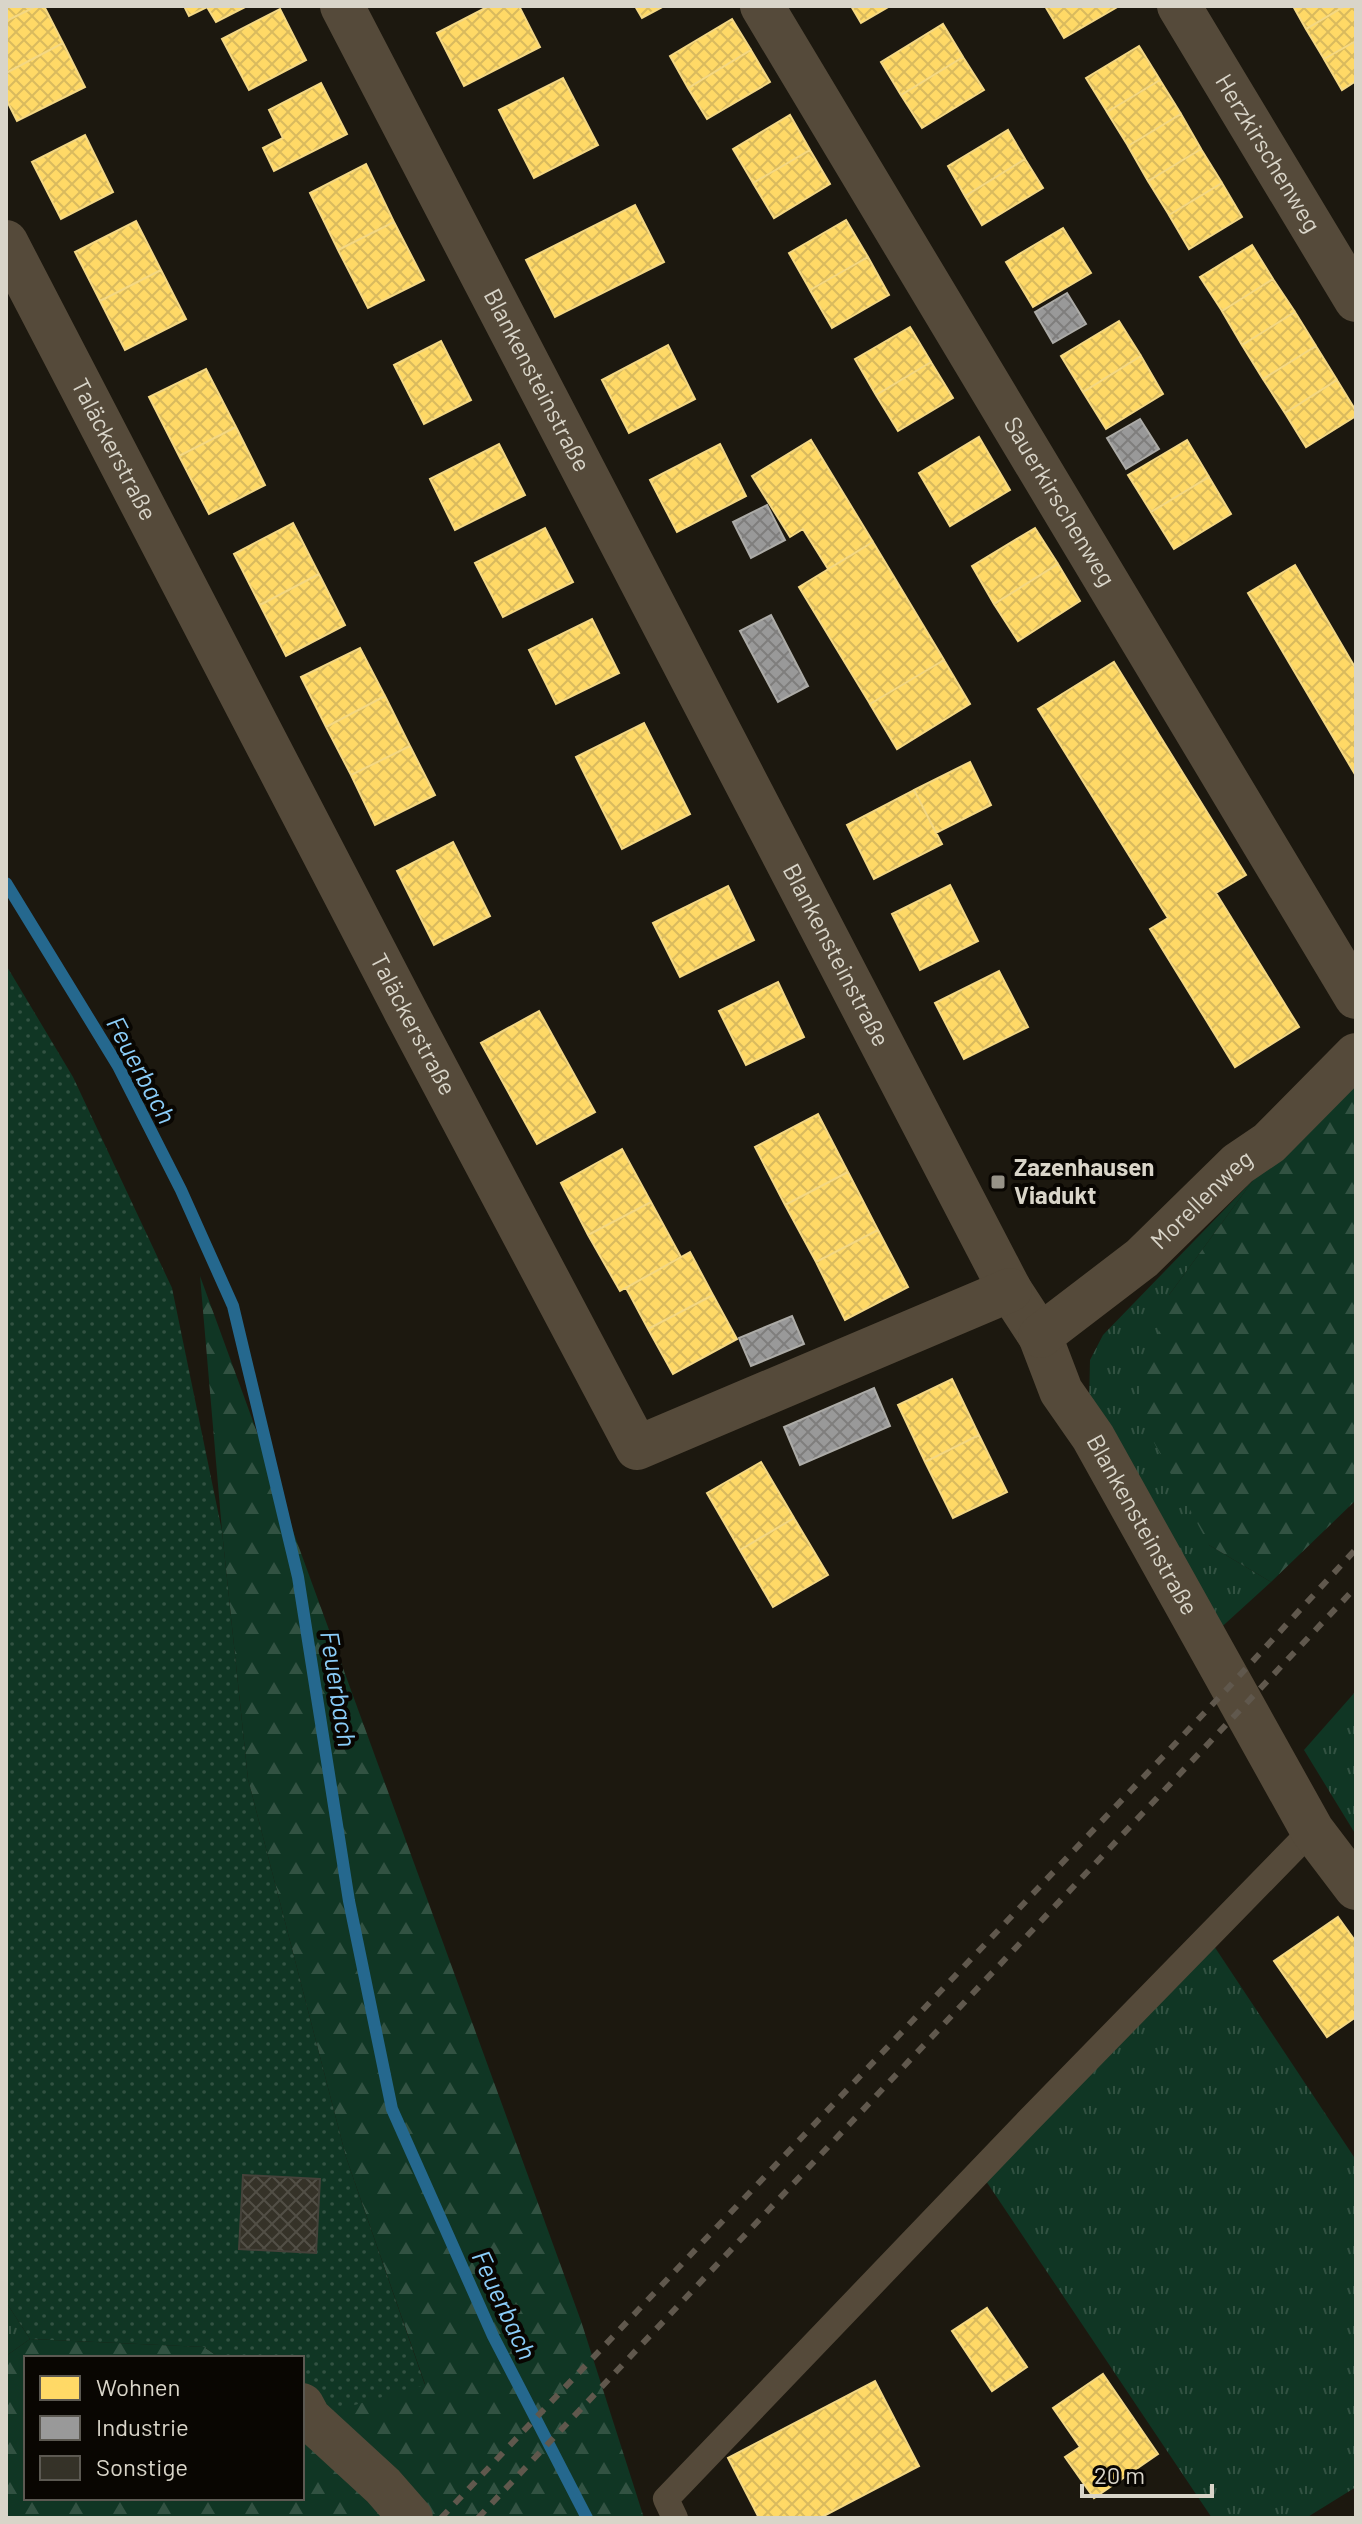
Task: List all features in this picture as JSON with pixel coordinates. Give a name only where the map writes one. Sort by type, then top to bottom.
[{"type":"street","name":"Blankensteinstraße","points":[[342,6],[1010,1290],[1040,1336],[1061,1391],[1093,1437],[1312,1830],[1356,1888]]},
{"type":"street","name":"Sauerkirschenweg","points":[[762,6],[1356,997]]},
{"type":"street","name":"Herzkirschenweg","points":[[1179,6],[1356,300]]},
{"type":"street","name":"Taläckerstraße","points":[[6,242],[412,1024],[637,1448],[1010,1290]]},
{"type":"street","name":"Morellenweg","points":[[1040,1336],[1142,1258],[1238,1164],[1269,1143],[1356,1055]]},
{"type":"street","points":[[304,2409],[309,2418],[383,2486],[411,2518]]},
{"type":"lane","points":[[675,2518],[666,2499],[1312,1830]]},
{"type":"green space","points":[[6,965],[73,1077],[172,1288],[222,1531],[248,1779],[346,2157],[425,2385],[309,2418],[304,2414],[304,2356],[217,2356],[204,2347],[30,2339],[6,2302]]},
{"type":"green space","points":[[1356,1076],[1356,1500],[1271,1582],[1209,1545],[1136,1409],[1169,1295],[1254,1179]]},
{"type":"green space","points":[[1254,1179],[1169,1295],[1209,1545],[1271,1582],[1215,1633],[1089,1405],[1090,1360],[1103,1335]]},
{"type":"green space","points":[[200,1276],[581,2321],[644,2518],[6,2518],[6,2356],[30,2339],[204,2347],[217,2356],[24,2356],[24,2500],[304,2500],[304,2413],[425,2384],[346,2157],[248,1779]]},
{"type":"green space","points":[[1356,1691],[1356,1835],[1304,1750]]},
{"type":"green space","points":[[1212,1943],[1356,2160],[1356,2487],[1306,2518],[1212,2518],[986,2181]]},
{"type":"green space","points":[[6,2302],[30,2339],[6,2356]]},
{"type":"building: Wohnen","points":[[6,6],[37,6],[6,21]]},
{"type":"building: Wohnen","points":[[37,6],[44,6],[63,43],[6,73],[6,21]]},
{"type":"building: Wohnen","points":[[184,6],[247,6],[216,22],[207,7],[189,16]]},
{"type":"building: Wohnen","points":[[489,6],[519,6],[540,47],[464,86],[437,33]]},
{"type":"building: Wohnen","points":[[635,6],[664,6],[642,18]]},
{"type":"building: Wohnen","points":[[851,6],[890,6],[861,23]]},
{"type":"building: Wohnen","points":[[1045,6],[1119,6],[1064,38]]},
{"type":"building: Wohnen","points":[[1293,6],[1345,6],[1306,29]]},
{"type":"building: Wohnen","points":[[1345,6],[1356,6],[1356,41],[1324,59],[1306,29]]},
{"type":"building: Wohnen","points":[[280,9],[306,60],[249,90],[222,39]]},
{"type":"building: Wohnen","points":[[732,19],[751,50],[688,88],[670,56]]},
{"type":"building: Wohnen","points":[[943,24],[963,57],[901,95],[881,62]]},
{"type":"building: Wohnen","points":[[1356,41],[1356,81],[1342,90],[1324,59]]},
{"type":"building: Wohnen","points":[[63,43],[85,87],[17,121],[6,99],[6,73]]},
{"type":"building: Wohnen","points":[[1139,46],[1160,80],[1107,112],[1086,78]]},
{"type":"building: Wohnen","points":[[751,50],[770,82],[707,119],[688,88]]},
{"type":"building: Wohnen","points":[[963,57],[984,90],[922,128],[901,95]]},
{"type":"building: Wohnen","points":[[563,78],[598,145],[534,178],[499,110]]},
{"type":"building: Wohnen","points":[[1160,80],[1181,114],[1128,146],[1107,112]]},
{"type":"building: Wohnen","points":[[321,83],[347,134],[274,171],[263,148],[283,138],[269,110]]},
{"type":"building: Wohnen","points":[[1181,114],[1201,149],[1148,181],[1128,146]]},
{"type":"building: Wohnen","points":[[790,115],[810,150],[753,183],[733,149]]},
{"type":"building: Wohnen","points":[[1008,130],[1025,159],[965,196],[948,166]]},
{"type":"building: Wohnen","points":[[85,135],[113,192],[61,219],[32,162]]},
{"type":"building: Wohnen","points":[[1201,149],[1222,183],[1169,215],[1148,181]]},
{"type":"building: Wohnen","points":[[810,150],[830,184],[774,218],[753,183]]},
{"type":"building: Wohnen","points":[[1025,159],[1043,188],[982,225],[965,196]]},
{"type":"building: Wohnen","points":[[366,164],[394,222],[338,250],[310,193]]},
{"type":"building: Wohnen","points":[[1222,183],[1242,217],[1189,249],[1169,215]]},
{"type":"building: Wohnen","points":[[635,205],[664,262],[555,317],[526,260]]},
{"type":"building: Wohnen","points":[[846,220],[868,257],[810,290],[789,253]]},
{"type":"building: Wohnen","points":[[136,221],[161,270],[100,301],[75,252]]},
{"type":"building: Wohnen","points":[[394,222],[424,280],[368,308],[338,250]]},
{"type":"building: Wohnen","points":[[1063,228],[1091,273],[1033,307],[1006,262]]},
{"type":"building: Wohnen","points":[[1252,245],[1273,279],[1222,311],[1200,277]]},
{"type":"building: Wohnen","points":[[868,257],[889,295],[832,328],[810,290]]},
{"type":"building: Wohnen","points":[[161,270],[186,319],[125,350],[100,301]]},
{"type":"building: Wohnen","points":[[1273,279],[1295,312],[1242,345],[1222,311]]},
{"type":"building: Wohnen","points":[[1295,312],[1316,346],[1263,379],[1242,345]]},
{"type":"building: Wohnen","points":[[1119,321],[1141,356],[1083,392],[1061,356]]},
{"type":"building: Wohnen","points":[[910,327],[931,362],[876,395],[855,359]]},
{"type":"building: Wohnen","points":[[441,341],[471,400],[424,424],[394,365]]},
{"type":"building: Wohnen","points":[[668,345],[695,399],[629,433],[602,380]]},
{"type":"building: Wohnen","points":[[1316,346],[1337,380],[1285,413],[1263,379]]},
{"type":"building: Wohnen","points":[[1141,356],[1163,394],[1106,429],[1083,392]]},
{"type":"building: Wohnen","points":[[931,362],[953,398],[898,431],[876,395]]},
{"type":"building: Wohnen","points":[[206,369],[236,427],[179,456],[149,397]]},
{"type":"building: Wohnen","points":[[1337,380],[1356,416],[1306,447],[1285,413]]},
{"type":"building: Wohnen","points":[[236,427],[265,485],[209,514],[179,456]]},
{"type":"building: Wohnen","points":[[979,437],[1010,490],[950,526],[919,473]]},
{"type":"building: Wohnen","points":[[811,440],[873,542],[828,569],[803,529],[790,537],[752,476]]},
{"type":"building: Wohnen","points":[[1187,440],[1209,477],[1151,512],[1128,475]]},
{"type":"building: Wohnen","points":[[499,444],[525,495],[455,530],[430,479]]},
{"type":"building: Wohnen","points":[[720,444],[746,496],[677,532],[650,480]]},
{"type":"building: Wohnen","points":[[1209,477],[1231,514],[1174,549],[1151,512]]},
{"type":"building: Wohnen","points":[[293,523],[319,574],[260,605],[234,554]]},
{"type":"building: Wohnen","points":[[545,528],[573,582],[503,617],[475,563]]},
{"type":"building: Wohnen","points":[[1035,528],[1058,564],[994,604],[972,566]]},
{"type":"building: Wohnen","points":[[873,542],[944,660],[870,704],[799,587]]},
{"type":"building: Wohnen","points":[[1058,564],[1080,601],[1018,641],[994,604]]},
{"type":"building: Wohnen","points":[[1295,565],[1356,669],[1356,776],[1248,593]]},
{"type":"building: Wohnen","points":[[319,574],[345,625],[286,656],[260,605]]},
{"type":"building: Wohnen","points":[[592,619],[619,673],[556,704],[529,650]]},
{"type":"building: Wohnen","points":[[360,648],[385,696],[326,727],[301,677]]},
{"type":"building: Wohnen","points":[[944,660],[970,704],[897,749],[870,704]]},
{"type":"building: Wohnen","points":[[1114,662],[1246,875],[1216,893],[1299,1027],[1235,1067],[1150,929],[1168,918],[1038,709]]},
{"type":"building: Wohnen","points":[[385,696],[410,746],[351,775],[326,727]]},
{"type":"building: Wohnen","points":[[644,723],[690,814],[622,849],[576,757]]},
{"type":"building: Wohnen","points":[[410,746],[435,795],[375,825],[351,775]]},
{"type":"building: Wohnen","points":[[970,762],[991,805],[936,833],[914,790]]},
{"type":"building: Wohnen","points":[[914,790],[942,844],[874,879],[847,825]]},
{"type":"building: Wohnen","points":[[453,842],[490,916],[434,945],[397,871]]},
{"type":"building: Wohnen","points":[[950,885],[978,941],[920,970],[892,914]]},
{"type":"building: Wohnen","points":[[728,886],[754,940],[680,977],[653,923]]},
{"type":"building: Wohnen","points":[[999,971],[1028,1027],[964,1059],[935,1003]]},
{"type":"building: Wohnen","points":[[778,982],[804,1037],[746,1065],[719,1011]]},
{"type":"building: Wohnen","points":[[539,1011],[595,1112],[537,1144],[481,1043]]},
{"type":"building: Wohnen","points":[[818,1114],[848,1172],[785,1205],[755,1147]]},
{"type":"building: Wohnen","points":[[622,1149],[651,1202],[588,1235],[561,1183]]},
{"type":"building: Wohnen","points":[[848,1172],[878,1230],[816,1262],[785,1205]]},
{"type":"building: Wohnen","points":[[651,1202],[681,1257],[620,1291],[588,1235]]},
{"type":"building: Wohnen","points":[[878,1230],[908,1287],[845,1320],[816,1262]]},
{"type":"building: Wohnen","points":[[690,1252],[713,1295],[648,1329],[626,1288]]},
{"type":"building: Wohnen","points":[[713,1295],[737,1339],[673,1374],[648,1329]]},
{"type":"building: Wohnen","points":[[952,1379],[979,1435],[925,1462],[898,1405]]},
{"type":"building: Wohnen","points":[[979,1435],[1007,1492],[953,1518],[925,1462]]},
{"type":"building: Wohnen","points":[[761,1462],[794,1518],[740,1550],[707,1493]]},
{"type":"building: Wohnen","points":[[794,1518],[828,1575],[773,1607],[740,1550]]},
{"type":"building: Wohnen","points":[[1338,1917],[1356,1942],[1356,2017],[1327,2037],[1274,1961]]},
{"type":"building: Wohnen","points":[[987,2308],[1027,2367],[992,2391],[952,2331]]},
{"type":"building: Wohnen","points":[[1103,2374],[1158,2454],[1094,2498],[1065,2457],[1080,2447],[1053,2408]]},
{"type":"building: Wohnen","points":[[875,2381],[919,2466],[820,2518],[759,2518],[728,2458]]},
{"type":"building: Industrie","points":[[1067,293],[1086,324],[1053,343],[1035,312]]},
{"type":"building: Industrie","points":[[1140,419],[1159,449],[1126,469],[1107,438]]},
{"type":"building: Industrie","points":[[767,505],[785,540],[751,558],[733,522]]},
{"type":"building: Industrie","points":[[771,615],[808,686],[778,702],[740,631]]},
{"type":"building: Industrie","points":[[792,1316],[804,1344],[751,1366],[739,1338]]},
{"type":"building: Industrie","points":[[874,1388],[890,1426],[800,1465],[784,1427]]},
{"type":"building: Sonstige","points":[[243,2175],[320,2179],[316,2253],[239,2249]]},
{"type":"waterway","name":"Feuerbach","points":[[6,883],[118,1066],[181,1190],[233,1306],[298,1577],[349,1901],[392,2109],[493,2336],[587,2518]]},
{"type":"railway","points":[[441,2518],[1356,1549]]},
{"type":"railway","points":[[478,2518],[1356,1587]]},
{"type":"place","name":"Zazenhausen Viadukt","points":[[998,1182]]}]
